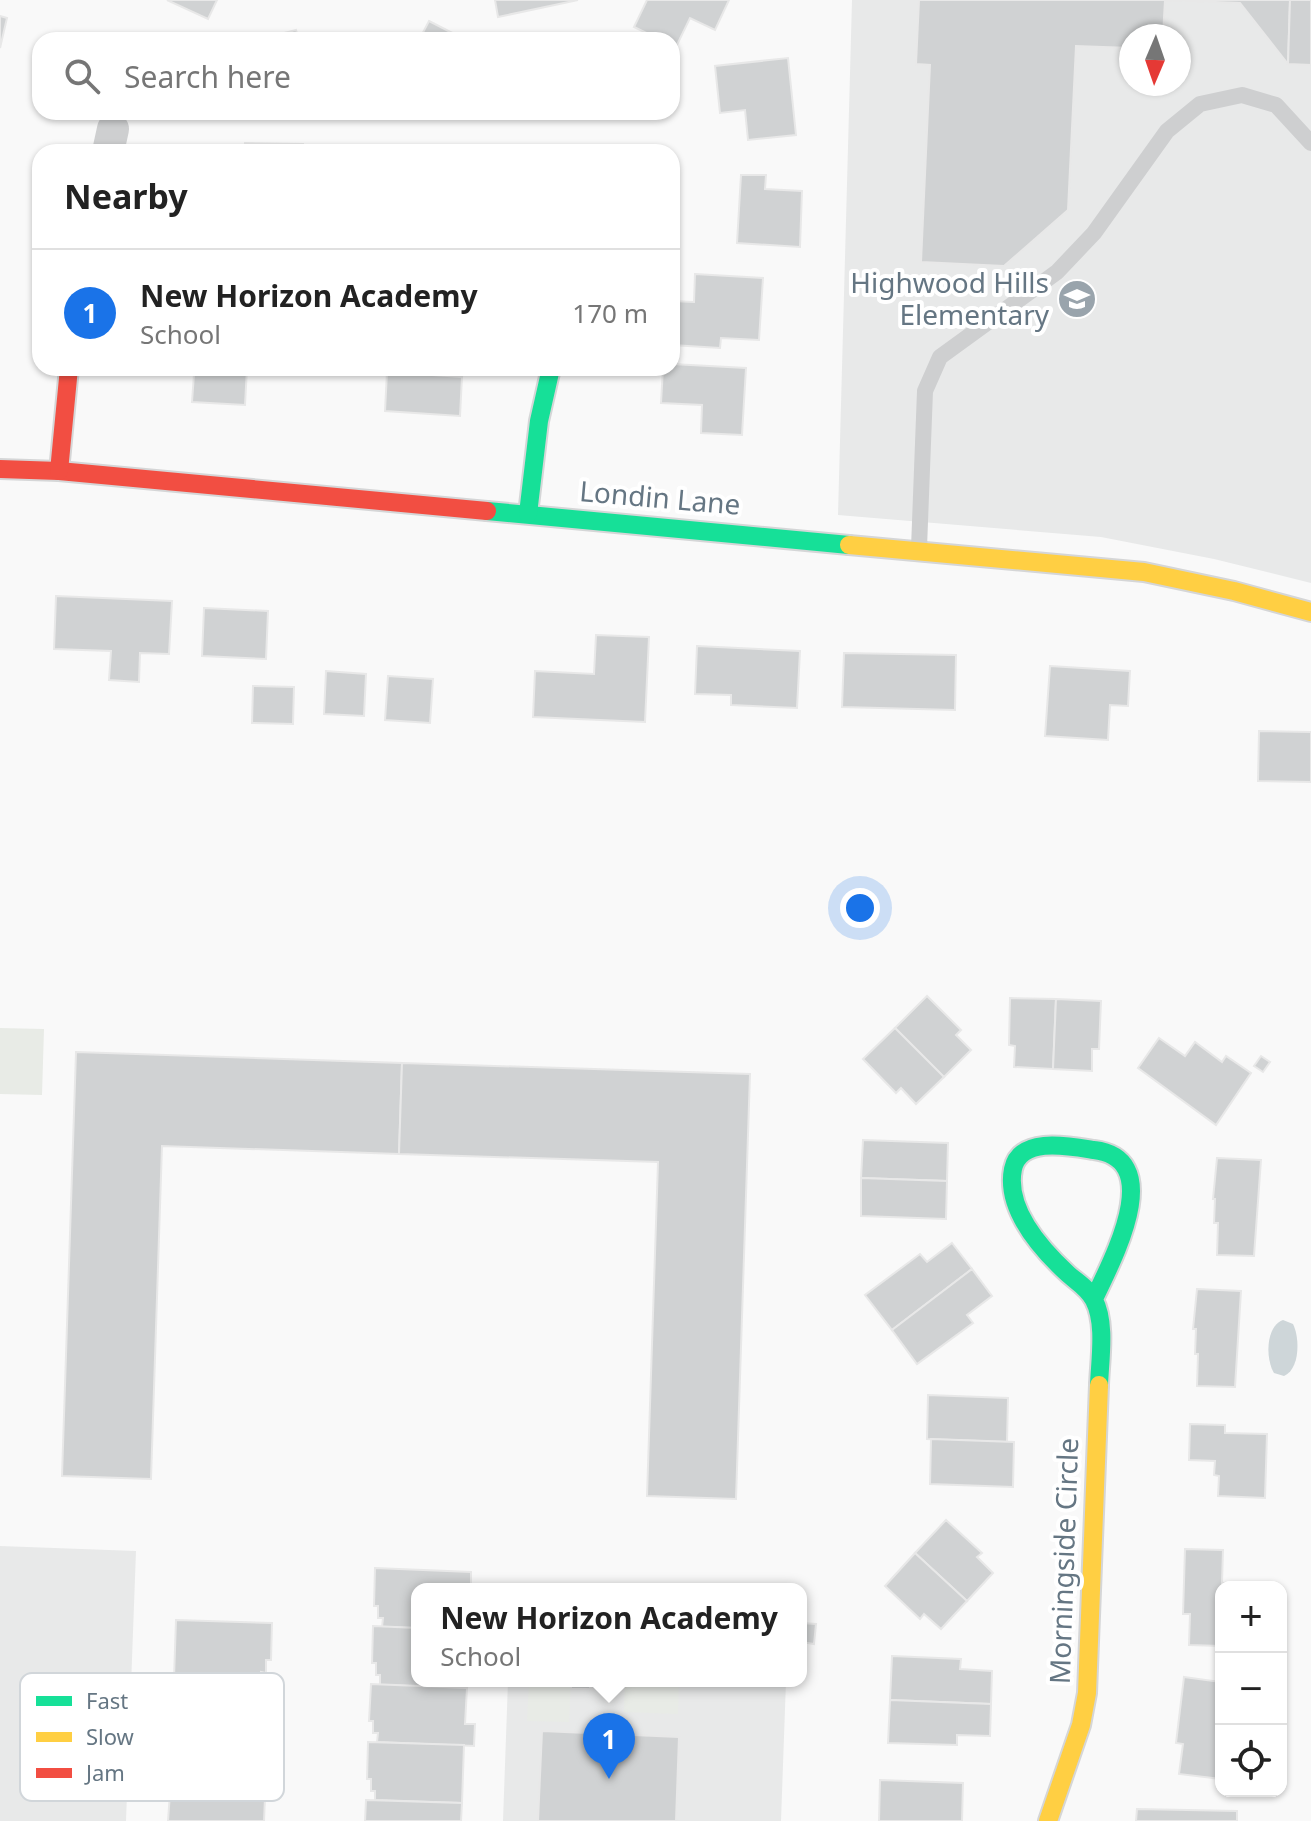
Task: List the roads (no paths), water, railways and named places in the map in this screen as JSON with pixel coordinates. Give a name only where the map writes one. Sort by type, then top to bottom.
[{"type":"street","points":[[59,471],[68,376]]},
{"type":"street","points":[[528,514],[539,421],[549,376]]},
{"type":"street","name":"Londin Lane","points":[[0,469],[59,471],[1144,572],[1234,591],[1311,612]]},
{"type":"street","name":"Morningside Circle","points":[[1048,1821],[1081,1725],[1087,1693],[1100,1355],[1094,1299],[1128,1221],[1131,1198],[1128,1174],[1117,1158],[1101,1151],[1044,1146],[1030,1148],[1020,1155],[1013,1169],[1015,1201],[1046,1249],[1094,1299]]},
{"type":"lane","points":[[919,550],[925,391],[940,357],[1057,272],[1094,233],[1167,131],[1200,104],[1242,95],[1276,105],[1311,143]]},
{"type":"place","name":"Highwood Hills Elementary","points":[[1077,299]]},
{"type":"place","name":"New Horizon Academy","points":[[609,1779]]}]
